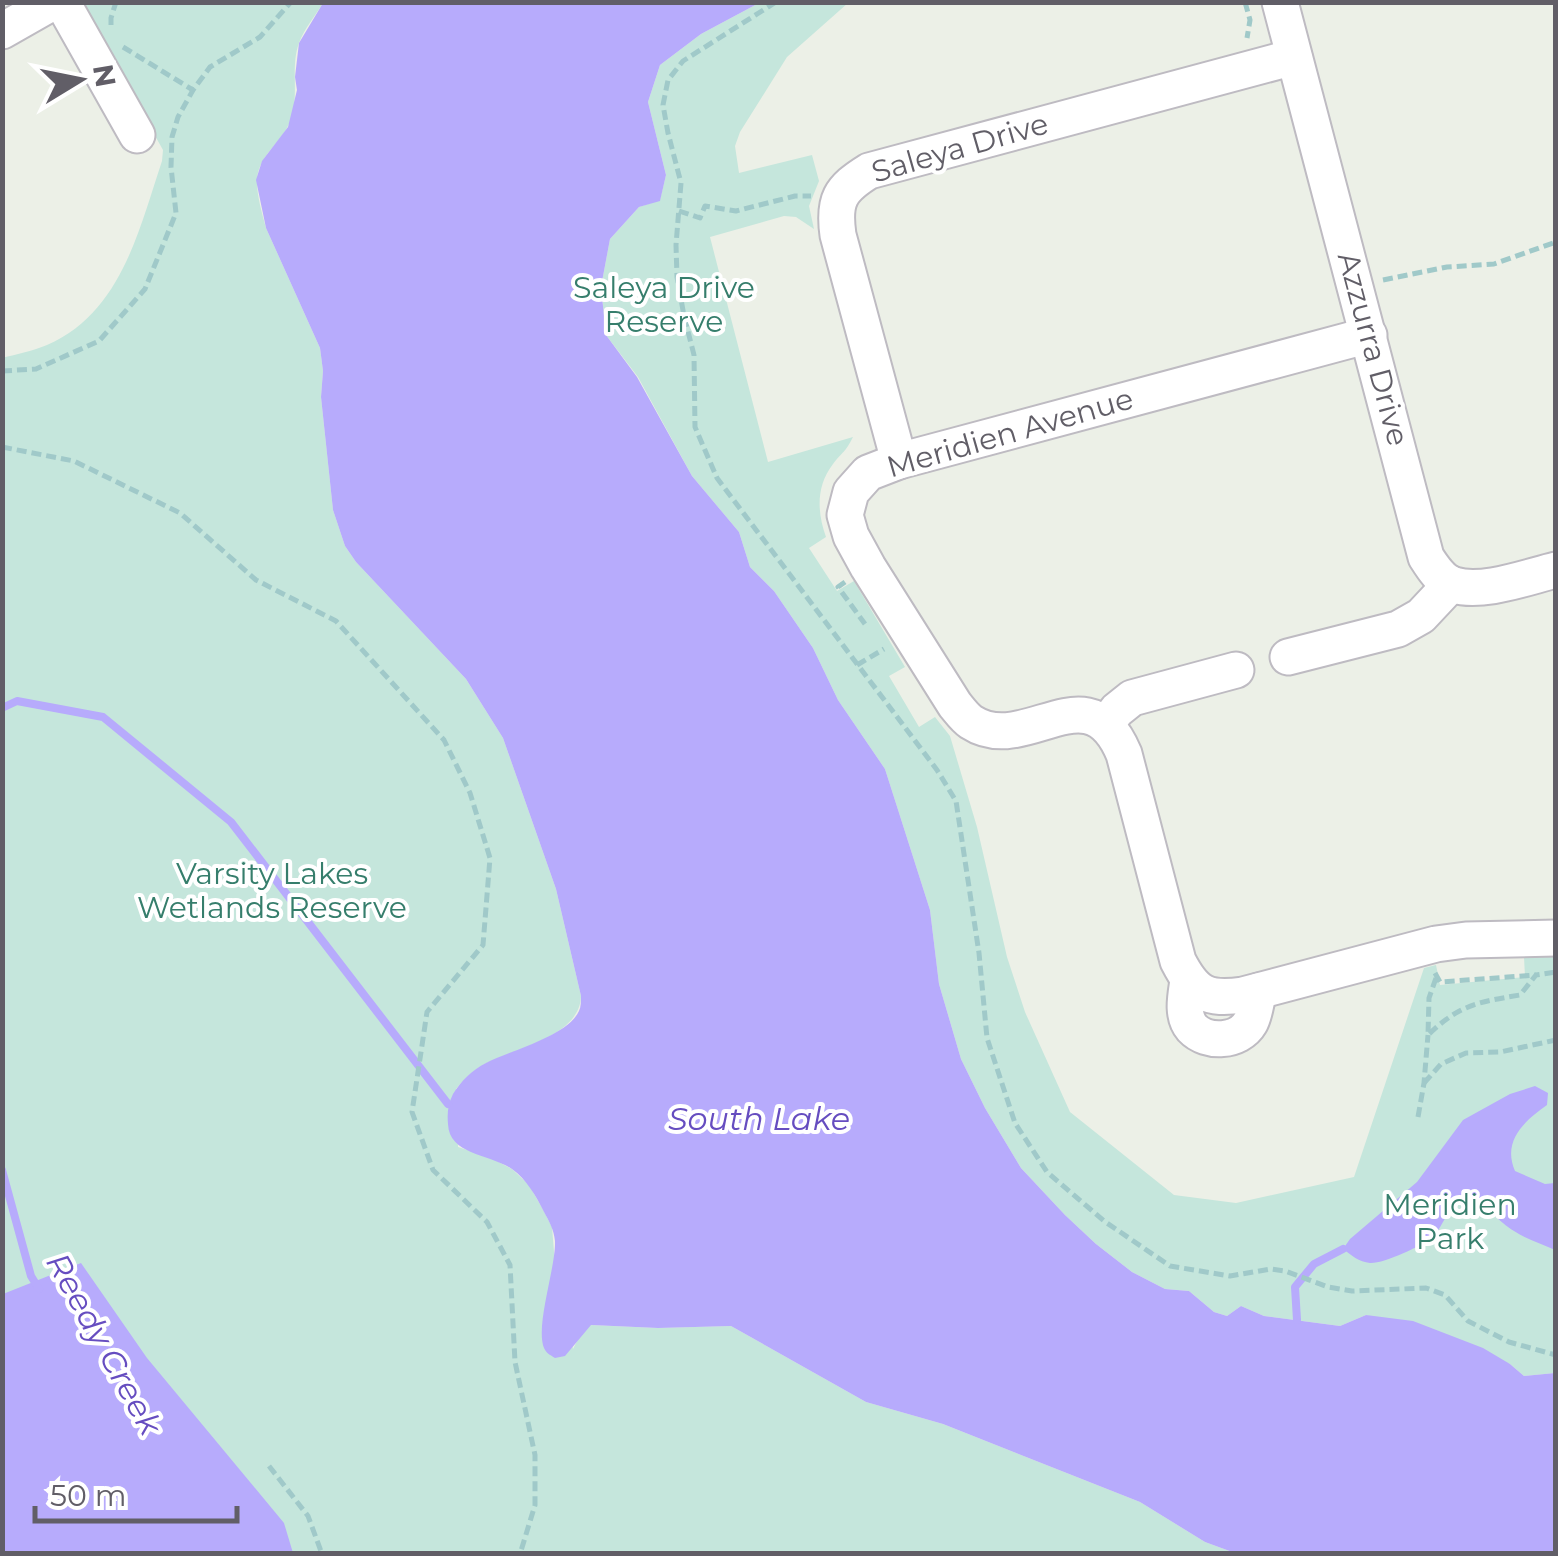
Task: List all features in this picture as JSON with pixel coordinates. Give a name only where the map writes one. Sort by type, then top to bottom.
[{"type":"street","points":[[2,31],[53,2]]},
{"type":"street","points":[[62,2],[137,135]]},
{"type":"street","name":"Azzurra Drive","points":[[1280,2],[1426,557],[1451,584]]},
{"type":"street","name":"Saleya Drive","points":[[899,461],[838,235],[839,197],[850,182],[869,171],[1294,56]]},
{"type":"street","name":"Meridien Avenue","points":[[1106,724],[1082,715],[1010,731],[989,730],[969,721],[955,705],[851,536],[845,514],[851,492],[868,473],[899,461],[1369,335]]},
{"type":"street","points":[[1288,657],[1398,629],[1421,616],[1451,584],[1474,588],[1556,570]]},
{"type":"street","points":[[1236,670],[1132,698],[1106,724],[1124,754],[1178,961],[1188,980],[1202,993],[1222,998],[1259,991],[1436,944],[1556,938]]},
{"type":"path","points":[[116,2],[111,18],[113,35],[125,48],[193,90]]},
{"type":"path","points":[[2,371],[36,368],[99,341],[144,289],[176,213],[170,166],[178,116],[210,68],[260,37],[291,2]]},
{"type":"path","points":[[776,2],[684,61],[668,80],[663,105],[681,183],[677,277],[694,355],[695,427],[717,478],[937,770],[956,801],[988,1038],[1015,1124],[1047,1172],[1104,1221],[1170,1266],[1230,1276],[1285,1271],[1352,1292],[1426,1288],[1445,1296],[1468,1321],[1509,1342],[1556,1355]]},
{"type":"path","points":[[1245,44],[1250,20],[1246,2]]},
{"type":"path","points":[[679,210],[700,218],[705,206],[736,212],[795,196],[839,197]]},
{"type":"path","points":[[1376,282],[1447,267],[1494,264],[1556,242]]},
{"type":"path","points":[[2,447],[74,461],[180,513],[256,580],[336,621],[444,740],[470,793],[490,858],[483,945],[427,1012],[412,1112],[433,1170],[487,1222],[510,1265],[515,1362],[535,1455],[535,1504],[520,1554]]},
{"type":"path","points":[[868,567],[838,586],[870,630]]},
{"type":"path","points":[[857,666],[884,648],[876,638]]},
{"type":"path","points":[[1418,1117],[1429,998],[1436,978],[1440,982],[1556,972]]},
{"type":"path","points":[[1428,1035],[1445,1018],[1472,1004],[1520,995],[1536,975]]},
{"type":"path","points":[[1424,1083],[1441,1064],[1466,1052],[1500,1052],[1556,1040]]},
{"type":"path","points":[[270,1466],[308,1516],[322,1554]]},
{"type":"green space","name":"Varsity Lakes Wetlands Reserve","points":[[81,3],[323,3],[299,43],[291,118],[260,166],[259,199],[266,228],[320,348],[333,510],[345,546],[466,679],[503,738],[556,889],[581,996],[578,1010],[559,1031],[482,1065],[459,1085],[458,1147],[512,1169],[529,1185],[541,1206],[552,1227],[573,1349],[590,1325],[731,1326],[866,1402],[943,1424],[1140,1502],[1205,1542],[1235,1553],[3,1553],[2,358],[42,347],[72,331],[110,291],[135,241],[163,150]]},
{"type":"green space","name":"Meridien Park","points":[[759,3],[848,3],[787,57],[735,146],[739,173],[812,155],[819,181],[809,206],[814,229],[796,217],[784,216],[710,237],[768,462],[853,437],[827,472],[821,490],[820,509],[826,537],[809,548],[837,591],[854,581],[905,667],[889,676],[919,727],[935,717],[950,736],[977,827],[1007,957],[1025,1012],[1070,1112],[1174,1195],[1236,1203],[1354,1177],[1424,968],[1436,965],[1440,985],[1525,977],[1524,957],[1555,957],[1555,1373],[1524,1376],[1510,1364],[1366,1315],[1340,1326],[1264,1316],[1241,1306],[1227,1316],[1214,1312],[1189,1291],[1165,1289],[1132,1272],[1096,1244],[1021,1168],[985,1108],[961,1059],[939,984],[930,910],[885,769],[838,700],[813,648],[774,591],[750,567],[739,532],[692,476],[638,377],[606,335],[601,287],[610,239],[639,207],[660,200],[666,175],[648,102],[660,65],[701,34]]},
{"type":"water","name":"South Lake","points":[[323,3],[759,3],[701,34],[660,65],[648,102],[666,175],[660,201],[639,207],[610,239],[601,287],[606,335],[637,377],[692,476],[739,532],[750,567],[774,591],[813,648],[838,700],[885,769],[930,910],[939,984],[961,1059],[985,1108],[1021,1168],[1096,1244],[1132,1272],[1165,1289],[1189,1291],[1214,1312],[1227,1316],[1241,1306],[1264,1316],[1340,1326],[1366,1315],[1413,1321],[1483,1348],[1524,1376],[1555,1373],[1555,1553],[1235,1553],[1205,1542],[1140,1502],[943,1424],[866,1402],[731,1326],[591,1325],[565,1356],[555,1358],[546,1352],[542,1326],[555,1241],[551,1226],[527,1183],[517,1173],[455,1142],[448,1116],[453,1094],[472,1072],[551,1035],[579,1011],[581,996],[556,889],[503,738],[466,679],[345,546],[333,510],[320,348],[266,228],[256,180],[262,161],[288,127],[297,90],[299,43]]},
{"type":"water","points":[[1535,1086],[1548,1093],[1547,1105],[1518,1133],[1511,1150],[1512,1160],[1515,1171],[1545,1184],[1555,1183],[1555,1250],[1519,1234],[1469,1201],[1452,1208],[1433,1237],[1393,1258],[1366,1262],[1343,1249],[1417,1182],[1463,1120],[1510,1094]]},
{"type":"water","points":[[81,1263],[147,1358],[284,1523],[293,1553],[3,1553],[3,1294]]},
{"type":"waterway","name":"Reedy Creek","points":[[2,708],[17,701],[103,717],[231,822],[448,1104]]},
{"type":"waterway","name":"Reedy Creek","points":[[2,1170],[31,1276],[39,1289]]},
{"type":"waterway","points":[[1297,1320],[1295,1287],[1314,1264],[1343,1249]]},
{"type":"park label","name":"Saleya Drive Reserve","points":[[664,305]]}]
